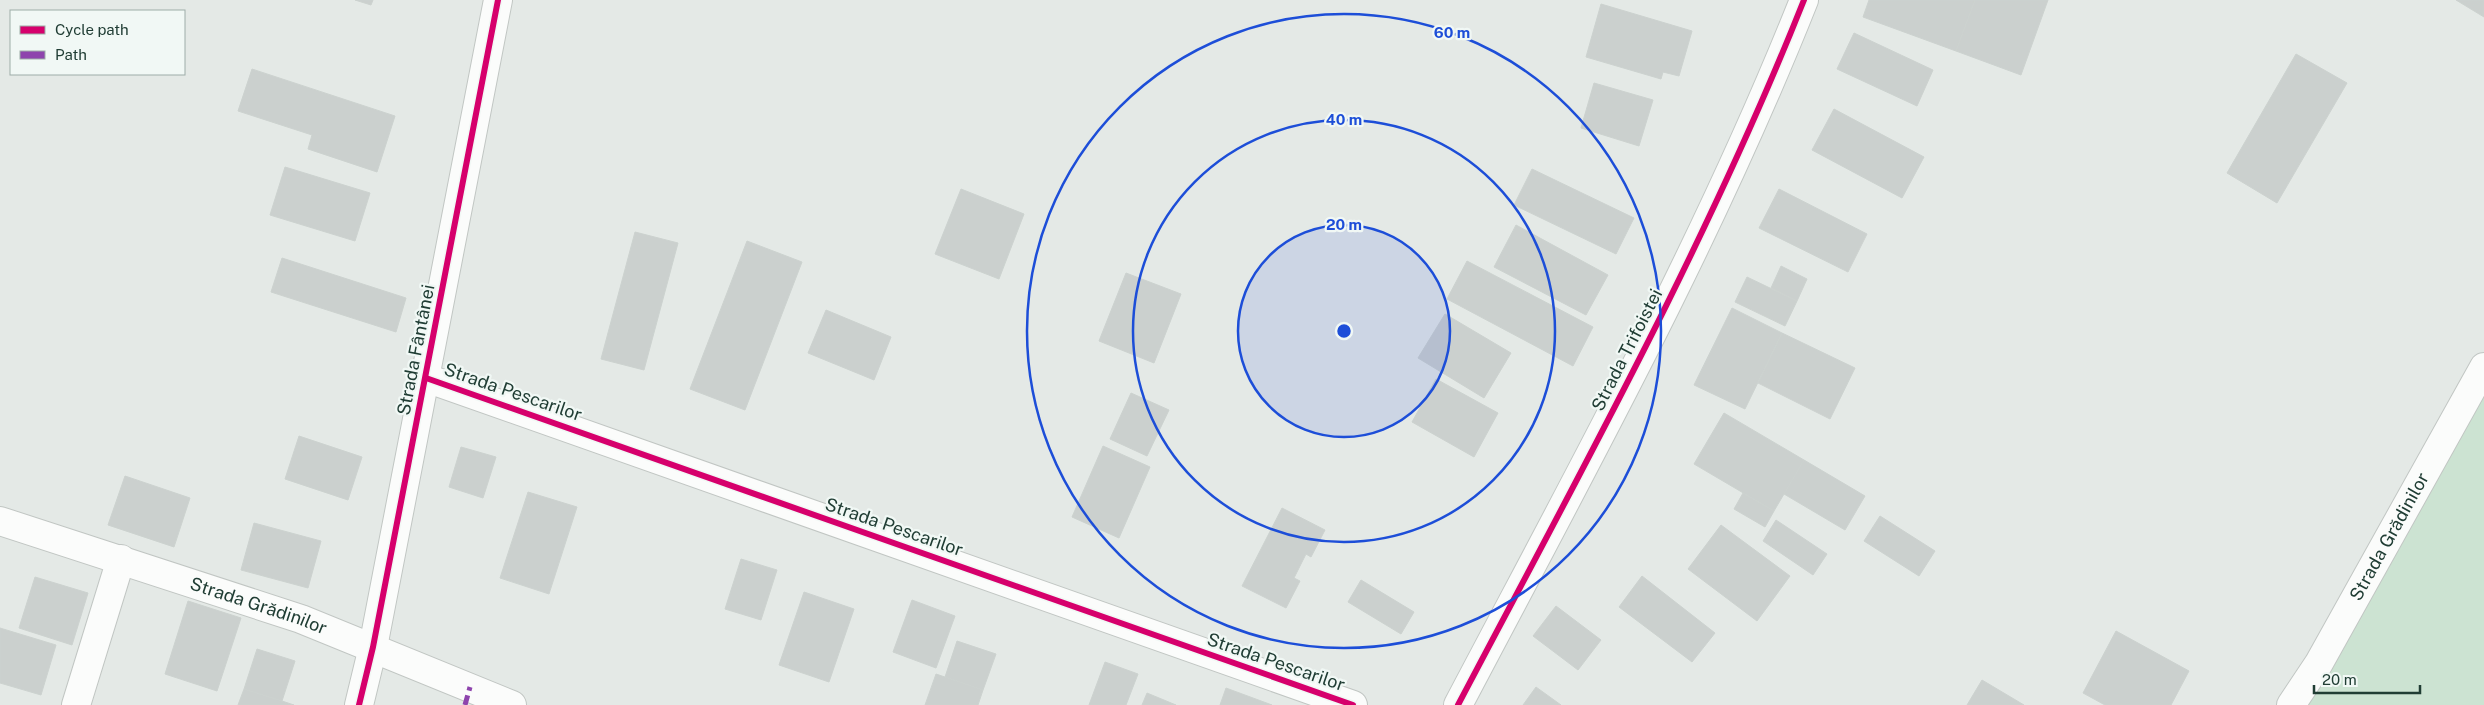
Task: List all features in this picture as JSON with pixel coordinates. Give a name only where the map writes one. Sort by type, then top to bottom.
[{"type":"street","name":"Strada Fântânei","points":[[359,705],[373,647],[498,0]]},
{"type":"street","name":"Strada Trifoistei","points":[[1458,705],[1650,339],[1730,173],[1804,0]]},
{"type":"street","name":"Strada Grădinilor","points":[[2291,705],[2319,663],[2484,367]]},
{"type":"street","name":"Strada Pescarilor","points":[[426,378],[1353,705]]},
{"type":"street","name":"Strada Grădinilor","points":[[0,522],[121,559],[301,619],[373,647],[468,696],[512,705]]},
{"type":"street","points":[[76,705],[121,559]]},
{"type":"green space","points":[[2484,380],[2484,705],[2297,705]]},
{"type":"building","points":[[355,0],[373,0],[371,5]]},
{"type":"building","points":[[1869,0],[1975,0],[1956,51],[1863,17]]},
{"type":"building","points":[[1975,0],[2048,0],[2021,75],[1956,51]]},
{"type":"building","points":[[2456,0],[2484,0],[2484,17]]},
{"type":"building","points":[[1601,4],[1692,31],[1679,76],[1663,72],[1661,79],[1586,57]]},
{"type":"building","points":[[1854,33],[1933,70],[1917,106],[1837,69]]},
{"type":"building","points":[[2296,54],[2347,83],[2277,203],[2227,173]]},
{"type":"building","points":[[252,69],[395,116],[377,172],[308,149],[312,135],[238,111]]},
{"type":"building","points":[[1594,83],[1653,100],[1639,146],[1581,128]]},
{"type":"building","points":[[1834,109],[1924,157],[1902,198],[1812,150]]},
{"type":"building","points":[[285,167],[370,193],[355,241],[270,215]]},
{"type":"building","points":[[1532,169],[1634,218],[1616,254],[1514,205]]},
{"type":"building","points":[[961,189],[1024,214],[999,279],[935,254]]},
{"type":"building","points":[[1779,189],[1867,234],[1848,272],[1759,228]]},
{"type":"building","points":[[1516,225],[1608,275],[1586,315],[1494,267]]},
{"type":"building","points":[[635,232],[678,243],[644,370],[601,359]]},
{"type":"building","points":[[747,241],[802,262],[745,410],[690,389]]},
{"type":"building","points":[[282,258],[406,298],[396,332],[271,292]]},
{"type":"building","points":[[1467,261],[1593,327],[1573,366],[1447,299]]},
{"type":"building","points":[[1781,266],[1807,279],[1797,301],[1771,288]]},
{"type":"building","points":[[1126,273],[1181,294],[1154,363],[1099,341]]},
{"type":"building","points":[[1747,277],[1797,301],[1785,326],[1735,302]]},
{"type":"building","points":[[1732,308],[1782,333],[1745,409],[1694,385]]},
{"type":"building","points":[[826,310],[891,337],[874,380],[808,353]]},
{"type":"building","points":[[1445,314],[1511,353],[1484,398],[1418,358]]},
{"type":"building","points":[[1782,333],[1855,368],[1830,419],[1758,383]]},
{"type":"building","points":[[1436,379],[1498,413],[1474,457],[1412,422]]},
{"type":"building","points":[[1131,393],[1169,410],[1147,456],[1110,439]]},
{"type":"building","points":[[1724,413],[1804,460],[1774,511],[1694,464]]},
{"type":"building","points":[[299,436],[362,457],[348,500],[285,479]]},
{"type":"building","points":[[1103,446],[1150,467],[1119,538],[1072,517]]},
{"type":"building","points":[[461,447],[496,457],[483,498],[449,487]]},
{"type":"building","points":[[1804,460],[1865,496],[1845,530],[1784,494]]},
{"type":"building","points":[[125,476],[190,498],[174,547],[108,525]]},
{"type":"building","points":[[528,492],[577,507],[549,594],[500,578]]},
{"type":"building","points":[[1743,493],[1774,511],[1765,527],[1734,509]]},
{"type":"building","points":[[1282,508],[1325,530],[1311,557],[1306,554],[1294,578],[1300,581],[1286,608],[1242,586]]},
{"type":"building","points":[[1880,516],[1935,551],[1919,576],[1864,541]]},
{"type":"building","points":[[1776,520],[1827,554],[1813,575],[1763,541]]},
{"type":"building","points":[[254,523],[321,541],[308,588],[241,570]]},
{"type":"building","points":[[1721,525],[1790,576],[1757,621],[1688,569]]},
{"type":"building","points":[[741,559],[777,570],[761,620],[725,609]]},
{"type":"building","points":[[1642,576],[1715,633],[1692,662],[1619,607]]},
{"type":"building","points":[[35,577],[88,593],[72,645],[19,628]]},
{"type":"building","points":[[1361,580],[1414,612],[1401,634],[1348,602]]},
{"type":"building","points":[[804,592],[854,609],[829,682],[779,665]]},
{"type":"building","points":[[912,600],[955,616],[936,668],[893,652]]},
{"type":"building","points":[[188,601],[241,618],[217,691],[165,674]]},
{"type":"building","points":[[1556,606],[1601,640],[1578,670],[1533,636]]},
{"type":"building","points":[[0,628],[56,645],[41,695],[0,683]]},
{"type":"building","points":[[2116,631],[2189,671],[2171,705],[2105,705],[2083,693]]},
{"type":"building","points":[[957,641],[996,654],[983,690],[945,677]]},
{"type":"building","points":[[257,649],[295,661],[282,701],[244,689]]},
{"type":"building","points":[[1105,662],[1138,674],[1126,705],[1089,705]]},
{"type":"building","points":[[936,674],[983,690],[978,705],[925,705]]},
{"type":"building","points":[[1982,680],[2024,705],[1967,705]]},
{"type":"building","points":[[1536,687],[1561,705],[1523,705]]},
{"type":"building","points":[[1226,688],[1272,705],[1220,705]]},
{"type":"building","points":[[244,689],[282,701],[294,705],[238,705]]},
{"type":"building","points":[[1147,693],[1176,705],[1142,705]]},
{"type":"marked path","points":[[465,705],[470,687]]},
{"type":"cycle path","points":[[359,705],[373,647],[498,0]]},
{"type":"cycle path","points":[[1458,705],[1596,444],[1684,269],[1766,91],[1804,0]]},
{"type":"cycle path","points":[[426,378],[1353,705]]}]
